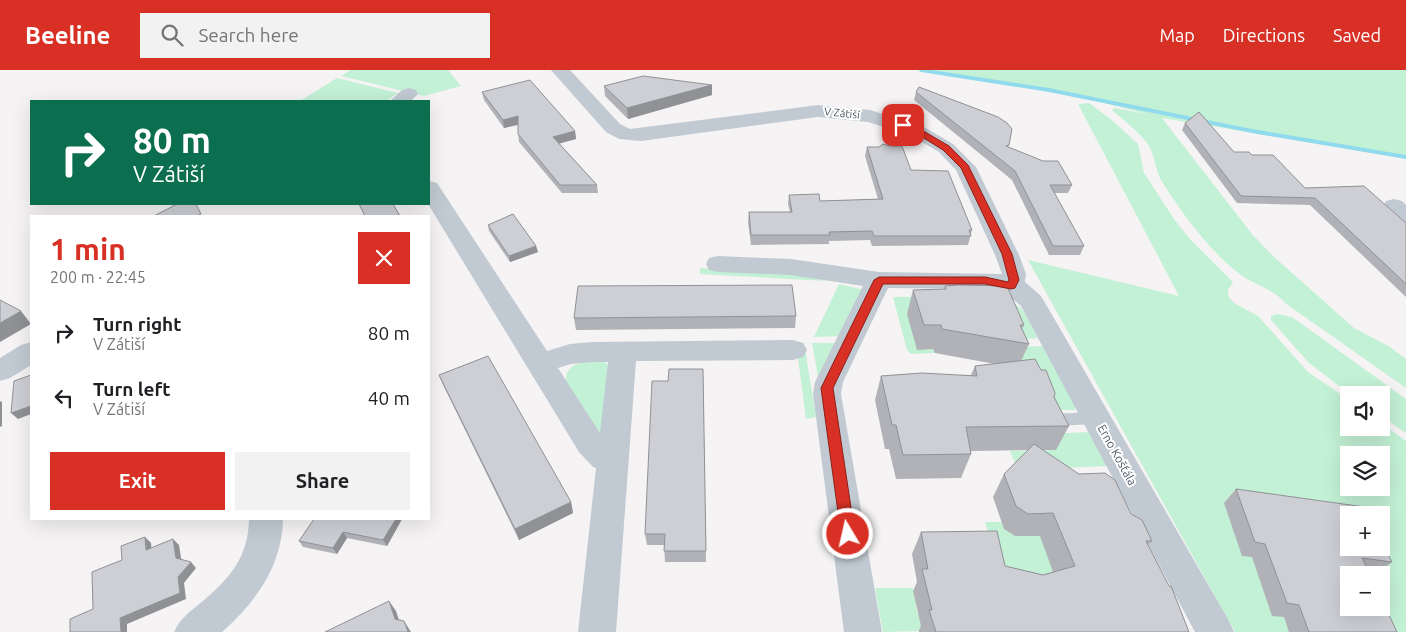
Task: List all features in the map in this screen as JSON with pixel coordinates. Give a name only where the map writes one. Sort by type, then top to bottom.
[{"type":"street","name":"V Zátiší","points":[[560,70],[613,128],[626,135],[641,135],[818,111],[870,116],[917,131],[946,148],[965,167],[1007,254],[1014,274],[1011,286]]},
{"type":"street","points":[[430,190],[539,364],[597,452],[604,458],[613,460]]},
{"type":"street","points":[[718,264],[791,267],[879,280],[985,280],[1011,286]]},
{"type":"street","points":[[863,632],[826,394],[829,382],[879,280]]},
{"type":"street","name":"Erno Košťála","points":[[1011,286],[1021,291],[1031,301],[1215,632]]},
{"type":"street","points":[[539,364],[570,354],[793,350]]},
{"type":"street","points":[[597,632],[623,352]]},
{"type":"street","points":[[0,372],[30,353]]},
{"type":"street","points":[[193,632],[220,611],[251,574],[261,553],[266,520]]},
{"type":"lane","points":[[1052,420],[1096,418]]},
{"type":"green space","points":[[351,70],[448,70],[461,86],[424,96],[341,76]]},
{"type":"green space","points":[[933,70],[1406,70],[1406,158],[1162,118],[1252,234],[1273,256],[1354,328],[1390,347],[1406,359],[1406,388],[1285,303],[1274,293],[1243,276],[1215,252],[1186,217],[1161,180],[1148,145],[1139,134],[1112,110],[1114,108],[1147,114],[1073,95]]},
{"type":"green space","points":[[337,78],[398,93],[388,100],[302,100]]},
{"type":"green space","points":[[1089,103],[1113,121],[1138,144],[1144,173],[1174,219],[1189,238],[1233,282],[1228,290],[1228,296],[1234,303],[1258,316],[1308,372],[1340,394],[1340,436],[1390,436],[1390,429],[1406,441],[1406,632],[1235,632],[1028,260],[1179,296],[1078,104]]},
{"type":"green space","points":[[700,268],[800,274],[827,281],[700,274]]},
{"type":"green space","points":[[839,284],[864,290],[840,336],[814,337]]},
{"type":"green space","points":[[986,296],[1008,301],[1020,307],[1038,338],[933,349],[935,353],[911,354],[907,350],[893,297]]},
{"type":"green space","points":[[1277,314],[1292,317],[1388,386],[1340,387],[1309,363],[1271,320],[1271,316]]},
{"type":"green space","points":[[796,343],[804,343],[816,417],[806,419]]},
{"type":"green space","points":[[812,343],[838,343],[819,382]]},
{"type":"green space","points":[[1043,346],[1076,407],[1074,410],[1042,410],[1013,347]]},
{"type":"green space","points":[[603,361],[611,367],[602,436],[566,382],[569,370],[573,366],[584,362]]},
{"type":"green space","points":[[1390,387],[1406,399],[1406,433],[1390,422]]},
{"type":"green space","points":[[1090,432],[1108,466],[1018,470],[1010,451],[1056,450],[1045,434]]},
{"type":"green space","points":[[985,522],[1002,522],[1015,536],[1051,536],[1054,574],[1009,602]]},
{"type":"green space","points":[[875,588],[913,588],[917,613],[922,614],[925,631],[883,632]]},
{"type":"building","points":[[643,76],[712,85],[627,108],[604,86]]},
{"type":"building","points":[[530,80],[575,131],[553,137],[597,185],[560,185],[518,134],[518,116],[503,120],[482,92]]},
{"type":"building","points":[[919,87],[998,117],[1007,123],[1012,129],[1009,145],[1006,146],[1043,161],[1058,161],[1072,185],[1050,185],[1084,246],[1053,246],[1015,171],[916,92]]},
{"type":"building","points":[[1199,112],[1234,152],[1249,152],[1252,155],[1273,155],[1305,188],[1364,186],[1406,223],[1406,284],[1315,198],[1241,196],[1185,123]]},
{"type":"building","points":[[883,144],[902,146],[911,170],[948,171],[972,230],[969,230],[971,236],[874,236],[872,231],[829,232],[830,235],[751,235],[749,212],[792,212],[789,195],[819,194],[820,201],[883,199],[867,147],[879,147]]},
{"type":"building","points":[[175,205],[196,205],[201,214],[199,215],[156,215]]},
{"type":"building","points":[[360,205],[394,205],[399,215],[364,215]]},
{"type":"building","points":[[513,214],[536,246],[509,256],[488,225]]},
{"type":"building","points":[[792,285],[796,316],[574,318],[578,286]]},
{"type":"building","points":[[945,286],[1007,286],[1024,325],[1020,325],[1029,344],[942,329],[941,325],[924,325],[913,290],[946,289]]},
{"type":"building","points":[[0,300],[21,311],[0,323]]},
{"type":"building","points":[[488,356],[571,502],[515,529],[439,375]]},
{"type":"building","points":[[1035,359],[1041,370],[1046,370],[1055,393],[1054,397],[1069,426],[966,427],[971,454],[903,455],[896,425],[892,425],[881,376],[922,373],[977,376],[975,366]]},
{"type":"building","points":[[669,369],[703,369],[706,551],[664,551],[665,534],[645,534],[652,381],[668,381]]},
{"type":"building","points":[[30,375],[30,406],[11,413],[14,381]]},
{"type":"building","points":[[1034,444],[1079,474],[1105,473],[1115,480],[1131,514],[1142,520],[1152,541],[1146,541],[1169,586],[1171,586],[1189,632],[936,632],[929,610],[932,610],[922,569],[928,569],[921,532],[997,531],[1005,566],[1043,575],[1075,566],[1053,513],[1028,514],[1016,506],[1004,474]]},
{"type":"building","points":[[1236,489],[1358,506],[1340,506],[1340,556],[1389,556],[1392,562],[1362,558],[1366,566],[1340,566],[1340,616],[1389,616],[1397,632],[1309,632],[1299,605],[1287,603],[1265,544],[1255,542]]},
{"type":"building","points":[[313,520],[395,520],[383,540],[343,532],[333,548],[299,541]]},
{"type":"building","points":[[145,537],[146,550],[173,539],[176,558],[191,562],[178,577],[180,593],[120,618],[121,632],[70,632],[70,619],[93,609],[92,572],[122,560],[121,546]]},
{"type":"building","points":[[389,601],[395,619],[404,621],[408,632],[325,632]]},
{"type":"waterway","points":[[921,70],[1049,90],[1252,131],[1406,157]]},
{"type":"route","points":[[848,534],[826,394],[829,382],[874,295],[879,280],[985,280],[1011,286],[1014,280],[1014,274],[1007,254],[972,178],[965,167],[956,156],[933,139],[903,125]]}]
